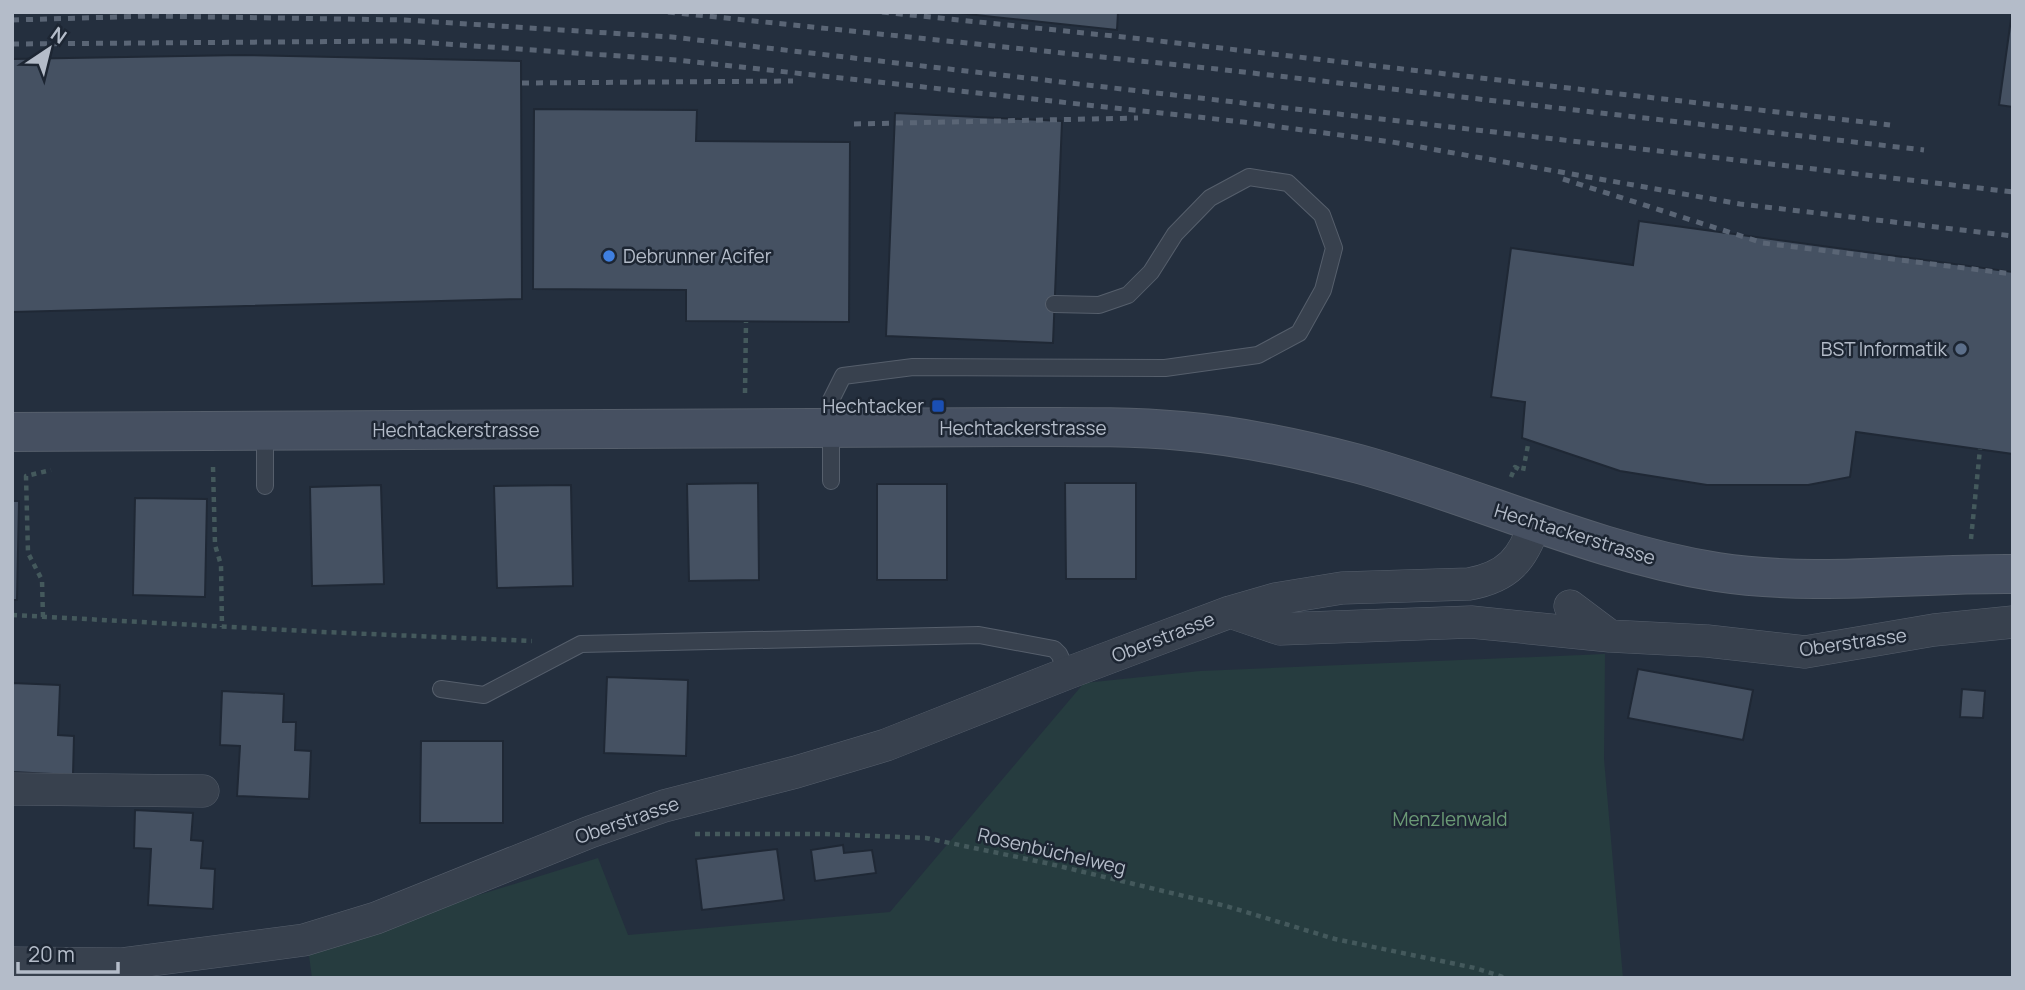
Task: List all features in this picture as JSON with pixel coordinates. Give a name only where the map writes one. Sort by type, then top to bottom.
[{"type":"street","name":"Hechtackerstrasse","points":[[12,432],[1114,427],[1184,431],[1315,453],[1385,472],[1619,551],[1718,572],[1788,579],[2013,574]]},
{"type":"street","name":"Oberstrasse","points":[[12,963],[121,964],[304,940],[376,918],[603,827],[664,806],[796,772],[886,745],[1230,612],[1275,599],[1342,588],[1489,580],[1519,559],[1535,523]]},
{"type":"street","points":[[1570,606],[1609,636]]},
{"type":"street","name":"Oberstrasse","points":[[1230,612],[1280,629],[1471,622],[1609,636],[1707,641],[1805,652],[1934,630],[2013,622]]},
{"type":"street","points":[[12,789],[203,791]]},
{"type":"lane","points":[[831,481],[831,400],[844,376],[913,367],[1165,368],[1258,355],[1299,332],[1323,290],[1334,248],[1322,215],[1288,183],[1249,177],[1210,198],[1175,234],[1151,272],[1128,295],[1099,305],[1054,304]]},
{"type":"lane","points":[[265,431],[265,486]]},
{"type":"lane","points":[[441,689],[484,695],[580,644],[979,635],[1054,649],[1068,673]]},
{"type":"path","points":[[744,429],[746,322]]},
{"type":"path","points":[[1967,573],[1980,449]]},
{"type":"path","points":[[213,455],[215,545],[221,565],[222,626]]},
{"type":"path","points":[[43,617],[42,580],[28,552],[26,476],[62,467]]},
{"type":"path","points":[[12,615],[537,641],[571,649]]},
{"type":"path","name":"Rosenbüchelweg","points":[[692,834],[823,834],[926,838],[1226,906],[1335,939],[1475,968],[1506,978]]},
{"type":"green space","name":"Menzlenwald","points":[[1605,654],[1604,759],[1623,978],[312,978],[308,948],[598,858],[628,935],[890,912],[1084,683],[1200,671]]},
{"type":"building","points":[[950,12],[1118,12],[1117,30]]},
{"type":"building","points":[[2013,12],[2013,107],[1999,105]]},
{"type":"building","points":[[242,55],[521,61],[522,299],[12,312],[12,59]]},
{"type":"building","points":[[534,109],[697,110],[696,141],[850,142],[849,322],[686,321],[686,290],[533,289]]},
{"type":"building","points":[[895,113],[1062,121],[1053,343],[886,336]]},
{"type":"building","points":[[1639,221],[2013,272],[2013,454],[1856,432],[1850,477],[1808,485],[1707,485],[1620,471],[1522,438],[1525,402],[1491,397],[1511,248],[1633,265]]},
{"type":"building","points":[[758,483],[759,580],[689,581],[687,484]]},
{"type":"building","points":[[1065,483],[1136,483],[1136,579],[1066,579]]},
{"type":"building","points":[[877,484],[947,484],[947,580],[877,580]]},
{"type":"building","points":[[381,485],[384,584],[312,586],[310,487]]},
{"type":"building","points":[[571,485],[573,586],[497,588],[494,486]]},
{"type":"building","points":[[135,498],[207,499],[205,597],[133,595]]},
{"type":"building","points":[[12,501],[19,501],[17,600],[12,600]]},
{"type":"building","points":[[1638,669],[1753,690],[1743,740],[1628,718]]},
{"type":"building","points":[[607,677],[688,680],[686,756],[604,753]]},
{"type":"building","points":[[12,683],[60,685],[58,735],[74,736],[73,775],[12,772]]},
{"type":"building","points":[[1962,689],[1985,691],[1983,718],[1960,717]]},
{"type":"building","points":[[222,691],[284,694],[283,722],[296,722],[295,750],[311,751],[309,799],[237,796],[240,746],[220,745]]},
{"type":"building","points":[[421,741],[503,741],[503,823],[420,823]]},
{"type":"building","points":[[135,810],[193,813],[191,840],[203,841],[201,868],[215,869],[213,909],[148,905],[151,849],[134,848]]},
{"type":"building","points":[[843,845],[844,853],[872,850],[876,873],[815,881],[811,850]]},
{"type":"building","points":[[777,849],[784,900],[702,910],[696,859]]},
{"type":"railway","points":[[668,12],[1217,69],[1924,150]]},
{"type":"railway","points":[[882,12],[1142,39],[1890,125]]},
{"type":"railway","points":[[12,20],[151,16],[405,20],[672,37],[2013,192]]},
{"type":"railway","points":[[12,44],[403,41],[677,60],[1243,122],[1392,142],[1740,204],[2013,236]]},
{"type":"railway","points":[[522,83],[793,81]]},
{"type":"railway","points":[[854,124],[1138,118]]},
{"type":"railway","points":[[1563,179],[1763,243],[2013,274]]},
{"type":"place","name":"Debrunner Acifer","points":[[609,256]]},
{"type":"place","name":"BST Informatik","points":[[1961,349]]},
{"type":"place","name":"Hechtacker","points":[[938,406]]}]
